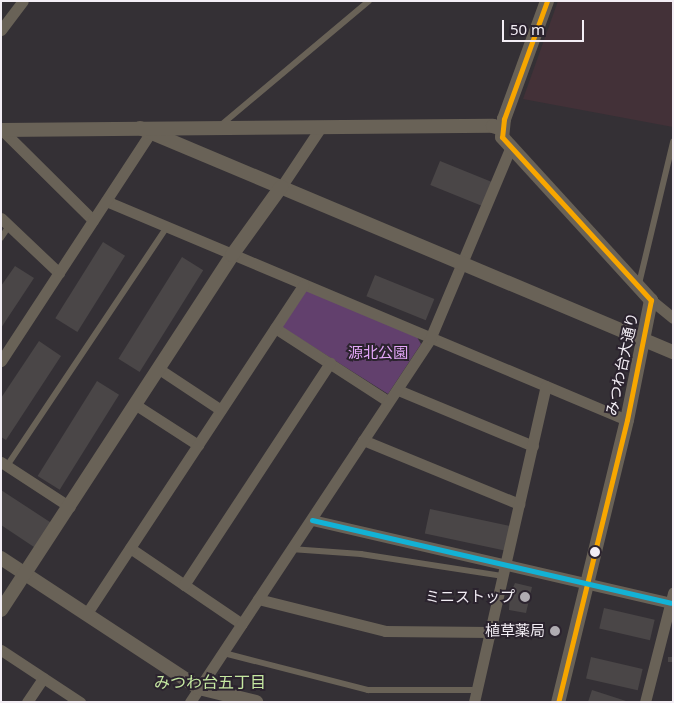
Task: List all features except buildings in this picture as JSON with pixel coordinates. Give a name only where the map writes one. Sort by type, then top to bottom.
[{"type":"street","points":[[1,30],[23,1]]},
{"type":"street","points":[[2,130],[493,126],[502,129],[547,1]]},
{"type":"street","points":[[1,610],[70,507],[232,255],[321,127]]},
{"type":"street","name":"みつわ台大通り","points":[[502,129],[502,137],[510,149],[639,284],[651,300],[627,420],[558,702]]},
{"type":"street","points":[[2,130],[93,220]]},
{"type":"street","points":[[145,130],[673,352]]},
{"type":"street","points":[[1,361],[106,201],[145,130]]},
{"type":"street","points":[[190,702],[430,339],[510,149]]},
{"type":"street","points":[[106,201],[430,339],[627,420]]},
{"type":"street","points":[[5,222],[59,273]]},
{"type":"street","points":[[87,613],[303,285]]},
{"type":"street","points":[[651,300],[673,318]]},
{"type":"street","points":[[275,328],[388,401]]},
{"type":"street","points":[[184,585],[330,363]]},
{"type":"street","points":[[158,369],[221,410]]},
{"type":"street","points":[[474,702],[546,386]]},
{"type":"street","points":[[398,390],[532,446]]},
{"type":"street","points":[[136,405],[198,445]]},
{"type":"street","points":[[363,440],[519,504]]},
{"type":"street","points":[[4,464],[70,507]]},
{"type":"street","points":[[312,520],[588,583],[672,598],[646,702]]},
{"type":"street","points":[[130,548],[242,624]]},
{"type":"street","points":[[1,558],[199,688],[256,702]]},
{"type":"street","points":[[258,599],[385,632],[490,632]]},
{"type":"street","points":[[1,650],[80,702]]},
{"type":"street","points":[[27,702],[43,678]]},
{"type":"lane","points":[[218,128],[369,1]]},
{"type":"lane","points":[[639,284],[673,142]]},
{"type":"lane","points":[[1,238],[5,222]]},
{"type":"lane","points":[[4,464],[167,227]]},
{"type":"lane","points":[[291,549],[361,554],[503,576]]},
{"type":"lane","points":[[224,653],[368,690],[477,690]]},
{"type":"shaded area","points":[[558,1],[673,1],[673,127],[523,99]]},
{"type":"green space","name":"源北公園","points":[[309,290],[417,337],[421,344],[388,394],[280,326],[304,291]]},
{"type":"transit line","points":[[547,1],[504,119],[502,137],[651,300],[627,420],[558,702]]},
{"type":"transit line","points":[[312,520],[671,603]]},
{"type":"place","name":"ミニストップ","points":[[525,597]]},
{"type":"place","name":"植草薬局","points":[[555,631]]},
{"type":"district","name":"みつわ台五丁目","points":[[210,682]]}]
